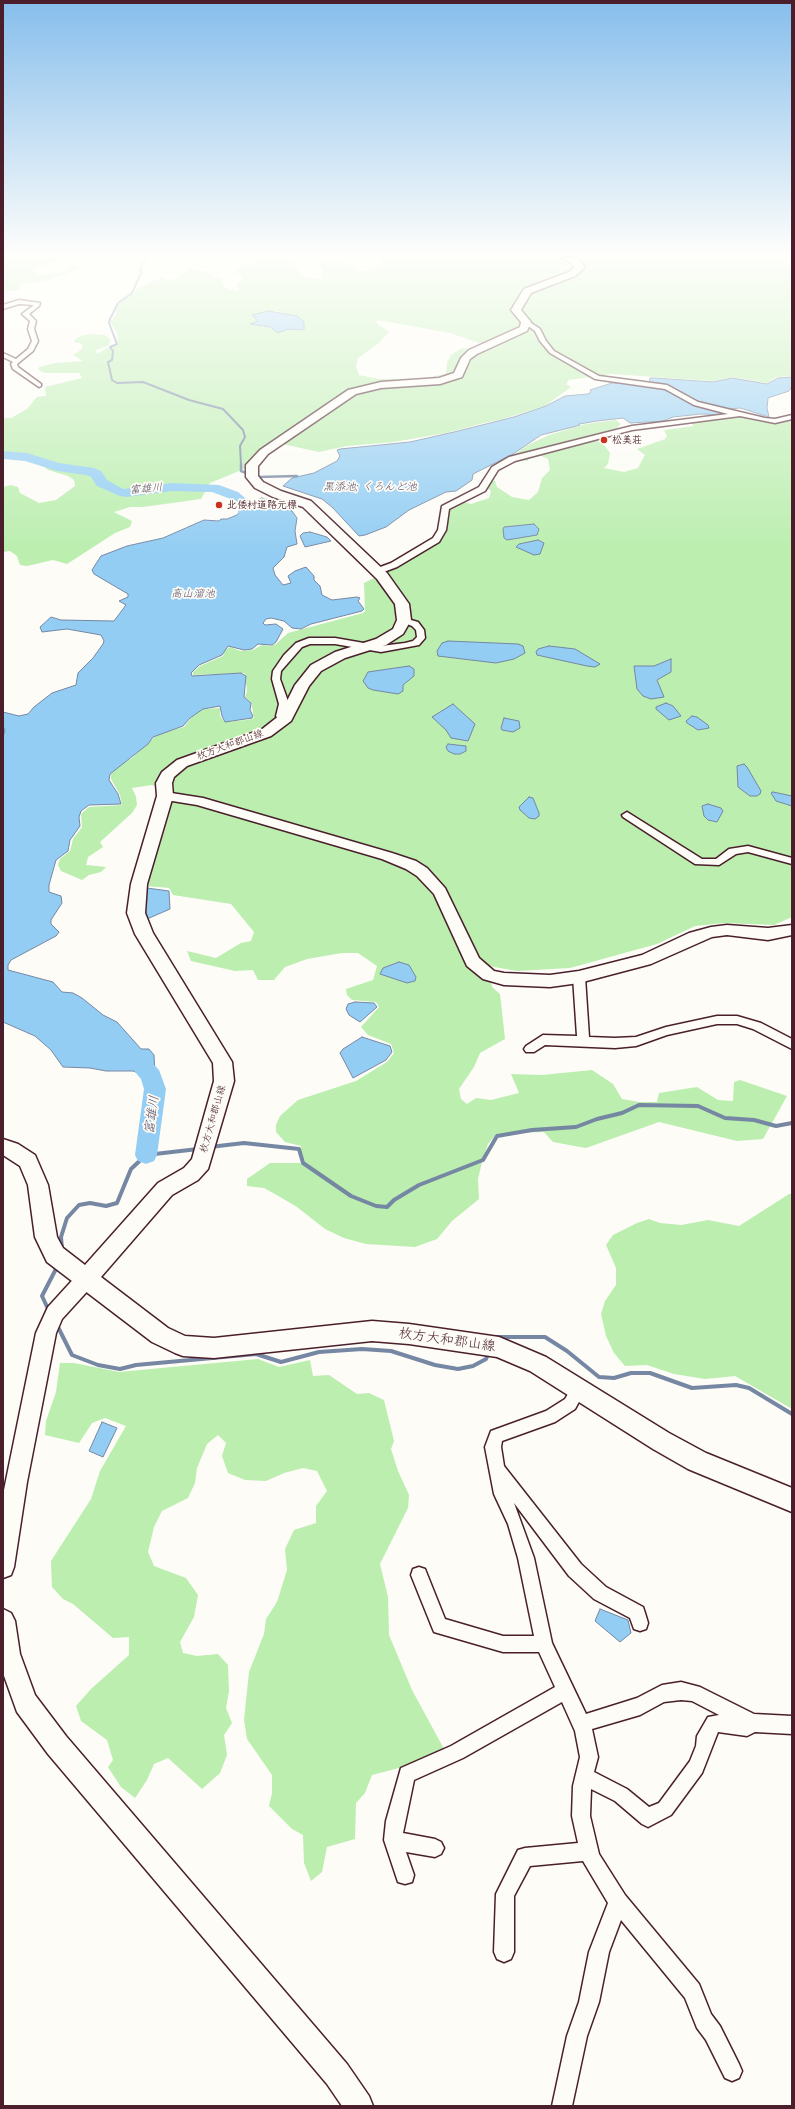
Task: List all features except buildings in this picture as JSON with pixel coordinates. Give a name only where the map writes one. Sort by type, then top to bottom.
[{"type":"main road","points":[[404,621],[404,610],[402,604],[378,571],[307,504],[277,494],[259,485],[252,477],[252,465],[264,452],[352,392],[381,384],[433,382],[451,379],[460,373],[469,355]]},
{"type":"main road","name":"枚方大和郡山線","points":[[86,1279],[160,1194],[165,1189],[191,1174],[200,1164],[218,1108],[224,1081],[222,1062],[144,934],[136,913],[136,900],[139,884],[165,796],[164,783],[167,775],[175,767],[192,759],[266,733],[284,720],[295,702],[302,684],[316,668],[340,655],[367,647],[391,636],[404,621]]},
{"type":"main road","name":"枚方大和郡山線","points":[[3,1147],[11,1150],[28,1161],[38,1185],[46,1237],[55,1256],[160,1335],[183,1346],[214,1348],[372,1331],[409,1334],[492,1346],[538,1364],[697,1461],[792,1500]]},
{"type":"street","points":[[4,355],[16,362]]},
{"type":"street","points":[[24,355],[14,364],[16,368],[39,385]]},
{"type":"street","points":[[559,355],[593,376],[604,380],[672,389],[696,404],[775,421],[792,417]]},
{"type":"street","points":[[378,571],[394,565],[436,540],[442,530],[445,508],[482,489],[495,469],[512,459],[632,428],[737,413]]},
{"type":"street","points":[[284,720],[281,716],[284,704],[276,679],[277,671],[287,657],[299,645],[309,641],[320,640],[334,640],[367,647],[392,648],[416,643],[421,638],[420,630],[415,624],[404,621]]},
{"type":"street","points":[[165,796],[198,801],[400,860],[422,872],[440,892],[473,962],[490,975],[504,979],[550,981],[579,977],[645,960],[662,954],[695,937],[711,932],[727,930],[768,934],[792,930]]},
{"type":"street","points":[[627,815],[699,862],[719,862],[733,851],[748,848],[792,862]]},
{"type":"street","points":[[579,977],[583,1041]]},
{"type":"street","points":[[530,1049],[543,1040],[615,1043],[636,1041],[666,1031],[717,1020],[737,1020],[757,1026],[792,1044]]},
{"type":"street","points":[[3,1567],[16,1482],[46,1333],[55,1313],[86,1279]]},
{"type":"street","points":[[579,1389],[570,1404],[550,1417],[496,1436],[493,1447],[502,1494],[515,1523],[526,1558],[544,1644],[581,1724],[589,1757],[584,1776],[582,1816],[591,1858],[618,1902],[692,1992],[704,2021],[732,2071]]},
{"type":"street","points":[[497,1469],[575,1570],[600,1593],[637,1613],[640,1623]]},
{"type":"street","points":[[419,1575],[440,1626],[503,1644],[544,1644]]},
{"type":"street","points":[[3,1621],[8,1654],[26,1703],[57,1744],[337,2074],[359,2106]]},
{"type":"street","points":[[405,1875],[393,1840],[395,1822],[407,1774],[457,1752],[566,1691]]},
{"type":"street","points":[[581,1724],[640,1706],[662,1694],[681,1692],[694,1693],[753,1723],[792,1725]]},
{"type":"street","points":[[584,1776],[621,1795],[648,1818],[665,1809],[684,1785],[696,1767],[705,1747],[706,1736],[714,1723],[747,1727],[753,1723]]},
{"type":"street","points":[[393,1840],[435,1848]]},
{"type":"street","points":[[504,1952],[505,1894],[525,1858],[589,1851]]},
{"type":"street","points":[[562,2106],[577,2036],[589,2002],[599,1952],[618,1902]]},
{"type":"green space","points":[[74,355],[362,355],[358,358],[356,366],[359,375],[379,379],[419,379],[446,374],[447,362],[451,355],[792,355],[792,376],[776,377],[767,383],[733,377],[713,381],[611,374],[569,380],[566,384],[571,387],[545,406],[503,419],[446,433],[394,442],[347,446],[319,452],[273,442],[251,458],[244,469],[210,483],[201,499],[143,507],[130,507],[114,512],[132,521],[130,527],[115,533],[67,564],[53,560],[27,566],[20,565],[17,556],[10,551],[3,552],[3,487],[11,485],[18,487],[20,493],[39,503],[56,500],[75,486],[74,480],[68,476],[48,470],[37,461],[26,457],[3,454],[3,418],[11,418],[27,409],[37,397],[46,396],[45,387],[82,378],[79,373],[45,373],[38,369],[39,367],[55,363],[83,361]]},
{"type":"green space","points":[[742,417],[771,423],[792,419],[792,917],[774,925],[725,923],[695,926],[657,944],[570,968],[517,971],[489,966],[492,987],[500,994],[505,1039],[480,1053],[474,1067],[459,1089],[461,1099],[467,1104],[476,1098],[491,1100],[519,1093],[511,1074],[542,1075],[592,1070],[613,1084],[622,1099],[639,1102],[657,1102],[659,1093],[697,1087],[718,1100],[733,1101],[734,1082],[740,1080],[787,1096],[763,1139],[737,1141],[659,1122],[586,1148],[553,1142],[544,1132],[496,1134],[488,1144],[482,1162],[478,1179],[479,1199],[452,1221],[437,1239],[415,1247],[366,1244],[344,1238],[325,1229],[297,1207],[264,1188],[247,1186],[247,1179],[270,1163],[301,1163],[301,1146],[285,1142],[276,1132],[276,1125],[280,1116],[298,1100],[356,1081],[387,1062],[394,1053],[391,1044],[368,1035],[361,1027],[379,1007],[376,1002],[352,1000],[347,995],[346,989],[373,980],[377,966],[358,953],[342,953],[307,959],[285,967],[274,980],[258,980],[253,970],[235,971],[191,961],[187,951],[216,958],[241,943],[251,941],[254,932],[231,904],[173,895],[169,888],[146,886],[158,788],[152,785],[132,788],[136,797],[137,805],[132,813],[100,842],[103,847],[88,857],[86,865],[106,867],[101,872],[89,875],[82,880],[61,871],[58,865],[60,859],[70,851],[73,839],[82,827],[81,814],[89,807],[122,805],[120,795],[111,779],[111,774],[116,768],[132,758],[158,734],[184,727],[191,718],[203,709],[220,708],[220,716],[225,722],[254,718],[251,702],[245,697],[247,691],[245,673],[193,675],[193,672],[200,666],[223,656],[225,650],[230,647],[240,651],[253,650],[262,645],[271,646],[276,644],[288,633],[363,613],[365,611],[364,583],[402,564],[441,540],[446,530],[448,519],[447,511],[461,501],[471,504],[489,498],[491,491],[486,487],[491,480],[495,481],[497,487],[512,497],[529,500],[538,492],[542,478],[550,470],[548,459],[539,455],[529,457],[528,461],[514,459],[512,456],[528,445],[549,435],[586,424],[616,420],[621,424],[617,428],[596,440],[605,446],[610,453],[608,464],[604,468],[624,472],[638,468],[645,455],[637,449],[665,439],[667,436],[664,430],[694,426],[690,422]]},
{"type":"green space","points":[[789,1194],[792,1194],[792,1409],[735,1376],[705,1379],[674,1374],[647,1365],[625,1366],[614,1353],[606,1336],[601,1314],[605,1301],[616,1285],[616,1268],[606,1245],[613,1235],[637,1223],[649,1219],[660,1223],[681,1225],[708,1220],[739,1226]]},
{"type":"green space","points":[[258,1359],[279,1367],[310,1360],[313,1376],[329,1375],[357,1394],[369,1393],[384,1400],[394,1441],[391,1449],[398,1471],[409,1495],[408,1508],[380,1564],[388,1597],[389,1635],[412,1690],[444,1749],[418,1763],[372,1775],[365,1793],[356,1803],[355,1839],[327,1847],[322,1872],[311,1881],[304,1863],[303,1835],[292,1829],[269,1806],[272,1793],[272,1775],[247,1739],[244,1720],[249,1672],[264,1634],[266,1619],[277,1602],[287,1570],[285,1549],[294,1530],[316,1523],[316,1506],[327,1491],[317,1471],[303,1468],[284,1473],[266,1481],[245,1480],[228,1473],[222,1456],[226,1443],[218,1435],[207,1444],[197,1468],[195,1483],[188,1498],[162,1511],[154,1527],[148,1552],[154,1566],[186,1578],[198,1595],[194,1617],[180,1642],[183,1653],[197,1656],[218,1654],[228,1665],[229,1691],[226,1708],[232,1723],[224,1735],[227,1755],[220,1773],[202,1789],[168,1758],[154,1764],[147,1780],[135,1798],[121,1787],[108,1767],[113,1760],[107,1740],[81,1721],[76,1706],[91,1689],[129,1655],[129,1637],[113,1638],[73,1604],[63,1599],[52,1587],[51,1561],[91,1499],[100,1471],[126,1426],[105,1418],[92,1423],[79,1443],[45,1435],[46,1421],[56,1392],[60,1363],[74,1363],[119,1372]]},
{"type":"water","name":"黒添池; くろんど池","points":[[792,377],[792,386],[789,391],[768,398],[767,408],[769,417],[740,408],[726,411],[730,413],[726,415],[701,414],[673,417],[663,421],[630,423],[623,418],[597,421],[579,424],[580,425],[541,435],[513,454],[473,474],[472,480],[456,491],[446,492],[409,510],[386,527],[365,535],[359,536],[332,507],[322,499],[283,486],[292,478],[314,473],[337,461],[340,456],[337,450],[340,449],[410,442],[454,432],[514,417],[546,406],[565,396],[588,394],[591,392],[590,390],[612,383],[649,383],[650,378],[713,382],[732,378],[767,384],[778,378]]},
{"type":"water","name":"高山溜池","points":[[262,498],[278,503],[292,511],[297,518],[295,531],[297,544],[287,547],[284,557],[273,568],[275,575],[283,585],[291,583],[288,576],[295,571],[306,567],[314,576],[314,580],[320,586],[322,595],[332,600],[357,597],[360,598],[358,601],[364,609],[362,611],[311,624],[301,629],[292,628],[284,621],[271,618],[266,619],[263,623],[265,625],[276,624],[283,629],[276,642],[272,645],[258,644],[252,649],[244,650],[228,646],[222,655],[199,665],[191,673],[192,676],[241,673],[246,676],[244,697],[251,703],[250,710],[253,716],[252,718],[225,722],[220,706],[203,709],[190,718],[183,726],[153,737],[148,744],[110,774],[109,780],[118,794],[121,804],[89,805],[81,811],[79,817],[80,826],[70,840],[68,851],[56,860],[49,885],[49,892],[61,896],[62,903],[51,920],[51,924],[59,932],[56,936],[11,960],[8,965],[8,970],[53,982],[62,992],[73,993],[82,998],[103,1015],[117,1022],[141,1049],[149,1049],[154,1055],[155,1074],[145,1079],[141,1074],[133,1071],[106,1071],[90,1068],[63,1067],[51,1050],[35,1036],[3,1022],[3,737],[5,730],[3,726],[3,712],[19,716],[28,714],[34,707],[52,693],[76,685],[78,673],[93,658],[103,644],[104,641],[101,635],[67,629],[42,632],[40,627],[51,617],[61,620],[114,621],[126,605],[119,601],[128,597],[128,594],[94,574],[92,570],[101,556],[127,546],[163,538],[204,520],[219,521],[221,519],[227,519],[237,515],[245,505]]},
{"type":"water","points":[[534,524],[539,529],[537,535],[507,540],[504,538],[504,527]]},
{"type":"water","points":[[310,532],[327,537],[331,541],[305,547],[300,536],[303,533]]},
{"type":"water","points":[[538,540],[544,543],[540,554],[534,555],[516,547],[519,544]]},
{"type":"water","points":[[448,641],[518,644],[523,646],[525,653],[514,659],[496,663],[438,656],[437,651],[442,643]]},
{"type":"water","points":[[549,646],[575,649],[600,664],[595,667],[587,666],[537,655],[536,652],[538,649]]},
{"type":"water","points":[[671,659],[671,672],[657,680],[664,697],[651,699],[643,696],[637,689],[634,666],[654,666]]},
{"type":"water","points":[[409,666],[414,669],[414,676],[403,685],[403,691],[398,694],[373,690],[368,688],[363,681],[368,672]]},
{"type":"water","points":[[666,703],[673,706],[681,716],[669,720],[656,709],[656,707]]},
{"type":"water","points":[[453,704],[475,724],[468,741],[451,738],[446,730],[432,717]]},
{"type":"water","points":[[692,716],[697,717],[708,725],[709,728],[698,730],[687,723],[686,721]]},
{"type":"water","points":[[504,718],[519,721],[520,728],[513,732],[502,730],[501,728]]},
{"type":"water","points":[[448,744],[466,746],[466,751],[460,754],[454,754],[448,751],[446,747]]},
{"type":"water","points":[[744,764],[761,791],[757,796],[750,796],[738,787],[737,766]]},
{"type":"water","points":[[773,792],[792,796],[792,806],[776,801],[771,793]]},
{"type":"water","points":[[529,797],[533,798],[539,813],[539,816],[535,819],[529,818],[520,810],[519,807]]},
{"type":"water","points":[[708,804],[721,808],[723,811],[717,822],[708,820],[704,816],[702,806]]},
{"type":"water","points":[[147,888],[169,891],[170,909],[147,919],[144,904]]},
{"type":"water","points":[[399,962],[409,965],[416,977],[415,981],[407,983],[380,974],[383,968]]},
{"type":"water","points":[[355,1002],[374,1003],[377,1007],[360,1022],[349,1015],[346,1009],[348,1004]]},
{"type":"water","points":[[362,1037],[390,1046],[392,1052],[386,1060],[353,1078],[340,1053],[343,1049]]},
{"type":"water","points":[[102,1422],[117,1428],[103,1457],[89,1451]]},
{"type":"water","points":[[600,1609],[628,1620],[631,1633],[620,1642],[595,1621]]},
{"type":"waterway","points":[[113,355],[112,360],[108,362],[112,380],[117,383],[143,382],[189,400],[223,409],[243,430],[245,437],[240,446],[241,465]]},
{"type":"waterway","name":"富雄川","points":[[3,455],[27,457],[57,467],[89,471],[96,474],[102,483],[120,492],[127,493],[172,487],[214,488],[233,495],[245,505],[246,533]]},
{"type":"waterway","points":[[241,465],[241,471],[249,474]]},
{"type":"waterway","points":[[257,477],[297,476]]},
{"type":"waterway","name":"富雄川","points":[[131,1057],[137,1060],[151,1076],[155,1089],[146,1155]]},
{"type":"waterway","points":[[210,1147],[244,1143],[299,1149],[303,1163],[351,1196],[376,1206],[387,1207],[394,1200],[419,1185],[483,1160],[497,1136],[532,1130],[576,1127],[597,1119],[622,1113],[639,1105],[698,1106],[725,1118],[754,1120],[776,1126],[792,1123]]},
{"type":"waterway","points":[[62,1249],[61,1237],[67,1218],[79,1205],[90,1203],[106,1206],[117,1203],[131,1169],[146,1155],[198,1149]]},
{"type":"waterway","points":[[49,1311],[42,1296],[58,1265]]},
{"type":"waterway","points":[[56,1323],[72,1355],[98,1365],[120,1369],[136,1365],[256,1354],[281,1362],[319,1352],[362,1349],[391,1351],[435,1365],[458,1369],[473,1366],[486,1359],[489,1352]]},
{"type":"waterway","points":[[496,1337],[545,1337],[567,1351],[599,1377],[614,1378],[631,1373],[650,1373],[692,1388],[736,1385],[749,1388],[792,1414]]},
{"type":"place","name":"松美荘","points":[[604,440]]},
{"type":"place","name":"北倭村道路元標","points":[[219,505]]}]
